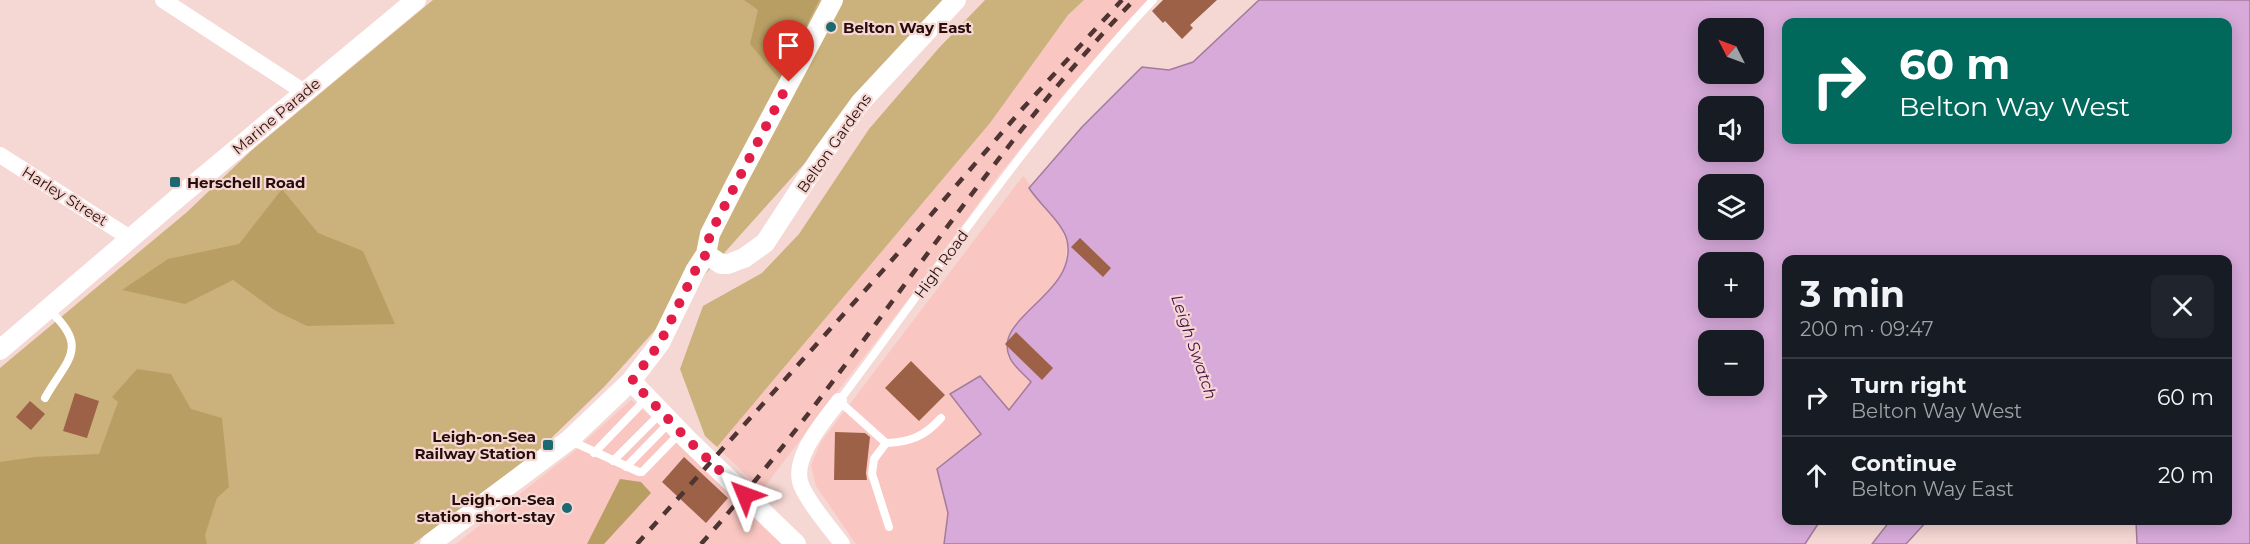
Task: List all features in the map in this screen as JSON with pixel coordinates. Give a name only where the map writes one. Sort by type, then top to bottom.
[{"type":"street","points":[[163,0],[298,88],[302,94]]},
{"type":"street","name":"Marine Parade","points":[[0,350],[130,238],[416,0]]},
{"type":"street","points":[[430,544],[569,440],[632,381],[660,343],[695,271],[706,254],[710,234],[833,0]]},
{"type":"street","name":"Belton Gardens","points":[[706,254],[721,264],[728,264],[744,258],[765,243],[823,154],[860,103],[956,0]]},
{"type":"street","name":"Harley Street","points":[[0,154],[130,238]]},
{"type":"street","points":[[632,381],[675,427],[796,544]]},
{"type":"street","name":"High Road","points":[[839,401],[809,440],[801,462],[801,485],[842,544]]},
{"type":"lane","name":"High Road","points":[[839,401],[985,202],[1118,38],[1153,0]]},
{"type":"lane","points":[[45,398],[70,360],[72,352],[70,334],[62,321],[48,309]]},
{"type":"lane","points":[[594,453],[647,397]]},
{"type":"lane","points":[[839,401],[886,444],[900,443],[928,432],[940,418]]},
{"type":"lane","points":[[569,440],[594,453],[642,472],[675,427]]},
{"type":"lane","points":[[613,461],[675,427]]},
{"type":"lane","points":[[626,467],[675,427]]},
{"type":"lane","points":[[886,444],[874,459],[872,474],[889,527]]},
{"type":"shaded area","points":[[433,0],[951,0],[604,387],[540,449],[413,544],[0,544],[0,368],[187,212],[252,150]]},
{"type":"shaded area","points":[[744,0],[819,0],[780,80],[750,44],[758,10]]},
{"type":"shaded area","points":[[985,0],[1084,0],[1068,15],[990,123],[717,447],[705,436],[680,369],[703,306],[762,273],[799,234],[869,129],[938,49]]},
{"type":"shaded area","points":[[1084,0],[1149,0],[1068,89],[995,180],[915,290],[762,490],[717,447],[990,123],[1068,15]]},
{"type":"shaded area","points":[[1023,176],[1031,186],[1029,189],[1060,226],[1067,243],[1065,268],[1057,283],[1012,328],[1009,357],[1031,382],[1008,411],[981,434],[945,493],[948,513],[944,544],[856,544],[816,486],[811,465],[821,442]]},
{"type":"shaded area","points":[[282,189],[318,233],[363,251],[395,324],[307,326],[276,311],[233,280],[185,304],[122,290],[168,259],[239,244]]},
{"type":"shaded area","points":[[137,369],[171,374],[191,409],[222,418],[229,487],[217,498],[205,535],[207,544],[0,544],[0,462],[34,457],[99,454],[118,402],[112,397]]},
{"type":"shaded area","points":[[631,400],[690,450],[790,544],[604,544],[651,493],[621,479],[587,544],[456,544],[572,453]]},
{"type":"shaded area","points":[[620,479],[641,482],[651,493],[604,544],[587,544]]},
{"type":"water","name":"Leigh Swatch","points":[[1259,0],[2250,0],[2250,544],[2137,544],[2136,525],[2232,525],[2232,255],[1782,255],[1782,525],[1817,525],[1805,544],[944,544],[948,513],[937,469],[981,434],[950,394],[980,376],[1009,410],[1031,382],[1010,358],[1007,343],[1012,330],[1022,317],[1049,291],[1060,276],[1067,259],[1067,240],[1064,233],[1029,188],[1082,127],[1142,67],[1169,70],[1193,62]]},
{"type":"water","points":[[1887,525],[1923,525],[1906,544],[1872,544]]},
{"type":"building","points":[[1163,0],[1217,0],[1190,25],[1193,28],[1182,39],[1152,11]]},
{"type":"building","points":[[1080,238],[1111,268],[1103,277],[1071,247]]},
{"type":"building","points":[[1016,332],[1053,368],[1042,380],[1005,344]]},
{"type":"building","points":[[911,361],[945,395],[919,421],[885,388]]},
{"type":"building","points":[[75,393],[99,401],[87,438],[63,431]]},
{"type":"building","points":[[30,401],[45,414],[31,430],[16,417]]},
{"type":"building","points":[[835,432],[865,433],[870,437],[867,480],[834,480]]},
{"type":"building","points":[[684,457],[728,498],[706,523],[662,482]]},
{"type":"railway","points":[[637,544],[886,267],[1024,107],[1122,0]]},
{"type":"railway","points":[[701,544],[758,478],[811,410],[1020,132],[1134,0]]},
{"type":"place","name":"Belton Way East","points":[[831,27]]},
{"type":"place","name":"Herschell Road","points":[[175,182]]},
{"type":"place","name":"Leigh-on-Sea Railway Station","points":[[548,445]]},
{"type":"place","name":"Leigh-on-Sea station short-stay","points":[[567,508]]},
{"type":"route","points":[[745,495],[632,381],[660,343],[695,271],[706,254],[710,234],[789,82]]}]
